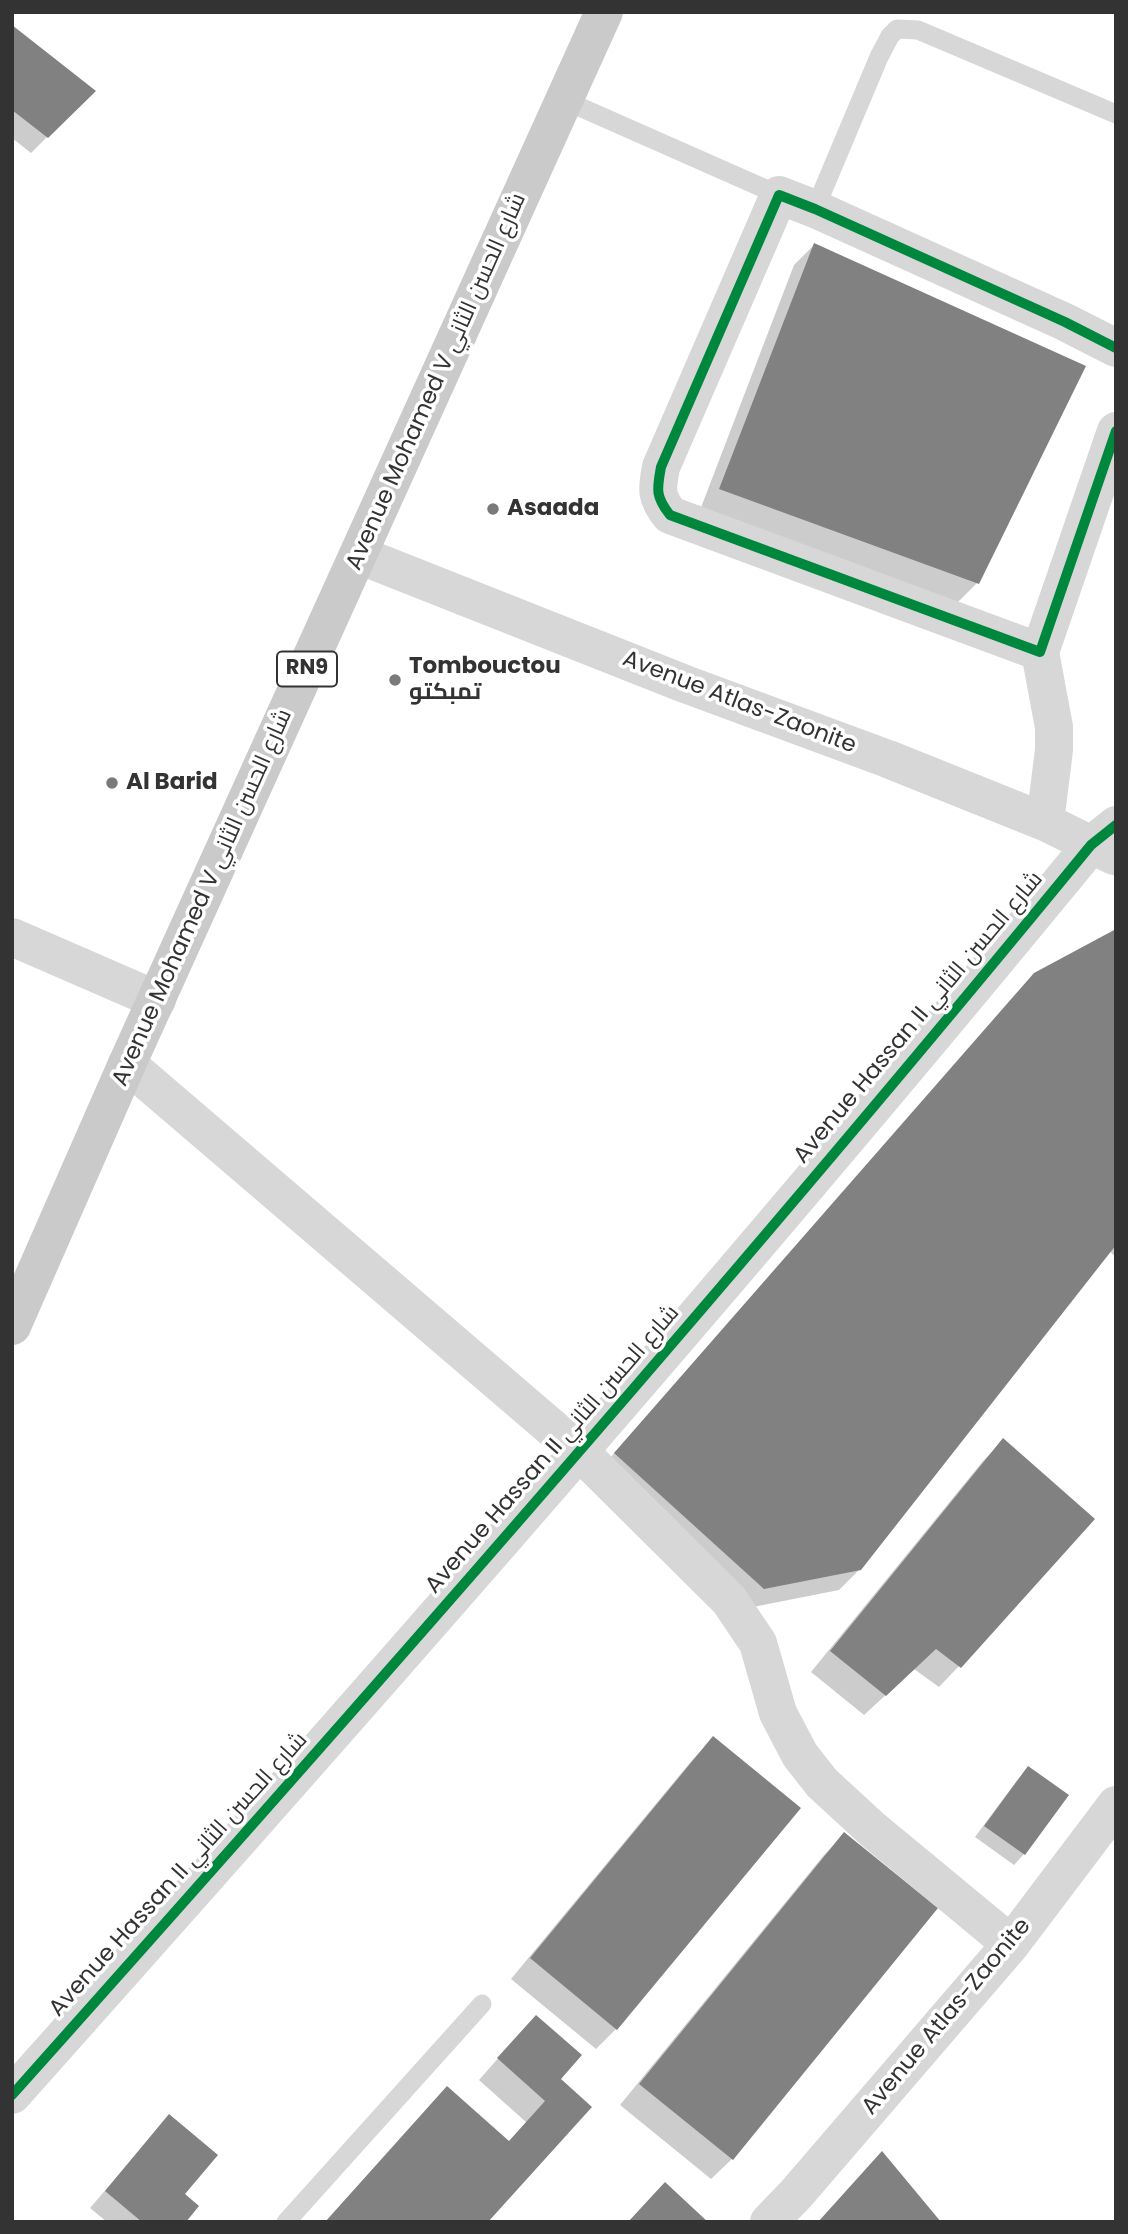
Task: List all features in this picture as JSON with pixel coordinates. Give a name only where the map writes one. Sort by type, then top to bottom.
[{"type":"main road","name":"Avenue Mohamed V شارع الحسن الثاني","points":[[12,1326],[127,1064],[604,12]]},
{"type":"street","points":[[1040,652],[670,515],[658,500],[661,467],[779,195],[1065,322],[1116,348]]},
{"type":"street","points":[[1045,822],[1054,750],[1054,727],[1040,652],[1116,431]]},
{"type":"street","name":"Avenue Atlas-Zaonite","points":[[359,555],[672,679],[888,759],[1045,822],[1107,842]]},
{"type":"street","name":"Avenue Hassan II شارع الحسن الثاني","points":[[12,2095],[580,1452],[1107,842]]},
{"type":"street","points":[[12,937],[157,1000]]},
{"type":"street","points":[[127,1064],[580,1452],[729,1600],[758,1643],[778,1713],[800,1755],[822,1783],[872,1829],[1011,1944]]},
{"type":"street","name":"Avenue Atlas-Zaonite","points":[[769,2222],[1011,1944],[1116,1805]]},
{"type":"lane","points":[[815,209],[879,57],[890,36],[897,29],[918,30],[1116,114]]},
{"type":"lane","points":[[564,100],[779,195]]},
{"type":"lane","points":[[286,2222],[482,2004]]},
{"type":"building","points":[[12,25],[96,91],[48,138],[12,110]]},
{"type":"building","points":[[814,243],[1086,366],[979,584],[719,489]]},
{"type":"building","points":[[1116,929],[1116,1245],[861,1570],[764,1589],[614,1453],[1034,973]]},
{"type":"building","points":[[1003,1438],[1095,1519],[961,1668],[936,1649],[886,1696],[830,1651]]},
{"type":"building","points":[[713,1736],[801,1808],[617,2030],[530,1958]]},
{"type":"building","points":[[1028,1766],[1069,1795],[1025,1855],[984,1826]]},
{"type":"building","points":[[844,1832],[938,1908],[733,2160],[639,2084]]},
{"type":"building","points":[[536,2015],[582,2055],[561,2079],[592,2107],[488,2222],[325,2222],[447,2086],[509,2141],[545,2101],[497,2058]]},
{"type":"building","points":[[169,2114],[218,2155],[185,2194],[199,2206],[186,2222],[142,2222],[105,2191]]},
{"type":"building","points":[[882,2151],[941,2222],[818,2222]]},
{"type":"building","points":[[665,2182],[708,2222],[628,2222]]},
{"type":"cycle path","points":[[1116,348],[1065,322],[779,195],[661,467],[658,492],[670,515],[1040,652],[1116,431]]},
{"type":"cycle path","points":[[12,2095],[558,1476],[827,1162],[1091,845],[1116,825]]},
{"type":"place","name":"Asaada","points":[[493,509]]},
{"type":"place","name":"Tombouctou تمبكتو","points":[[395,680]]},
{"type":"place","name":"Al Barid","points":[[112,783]]}]
